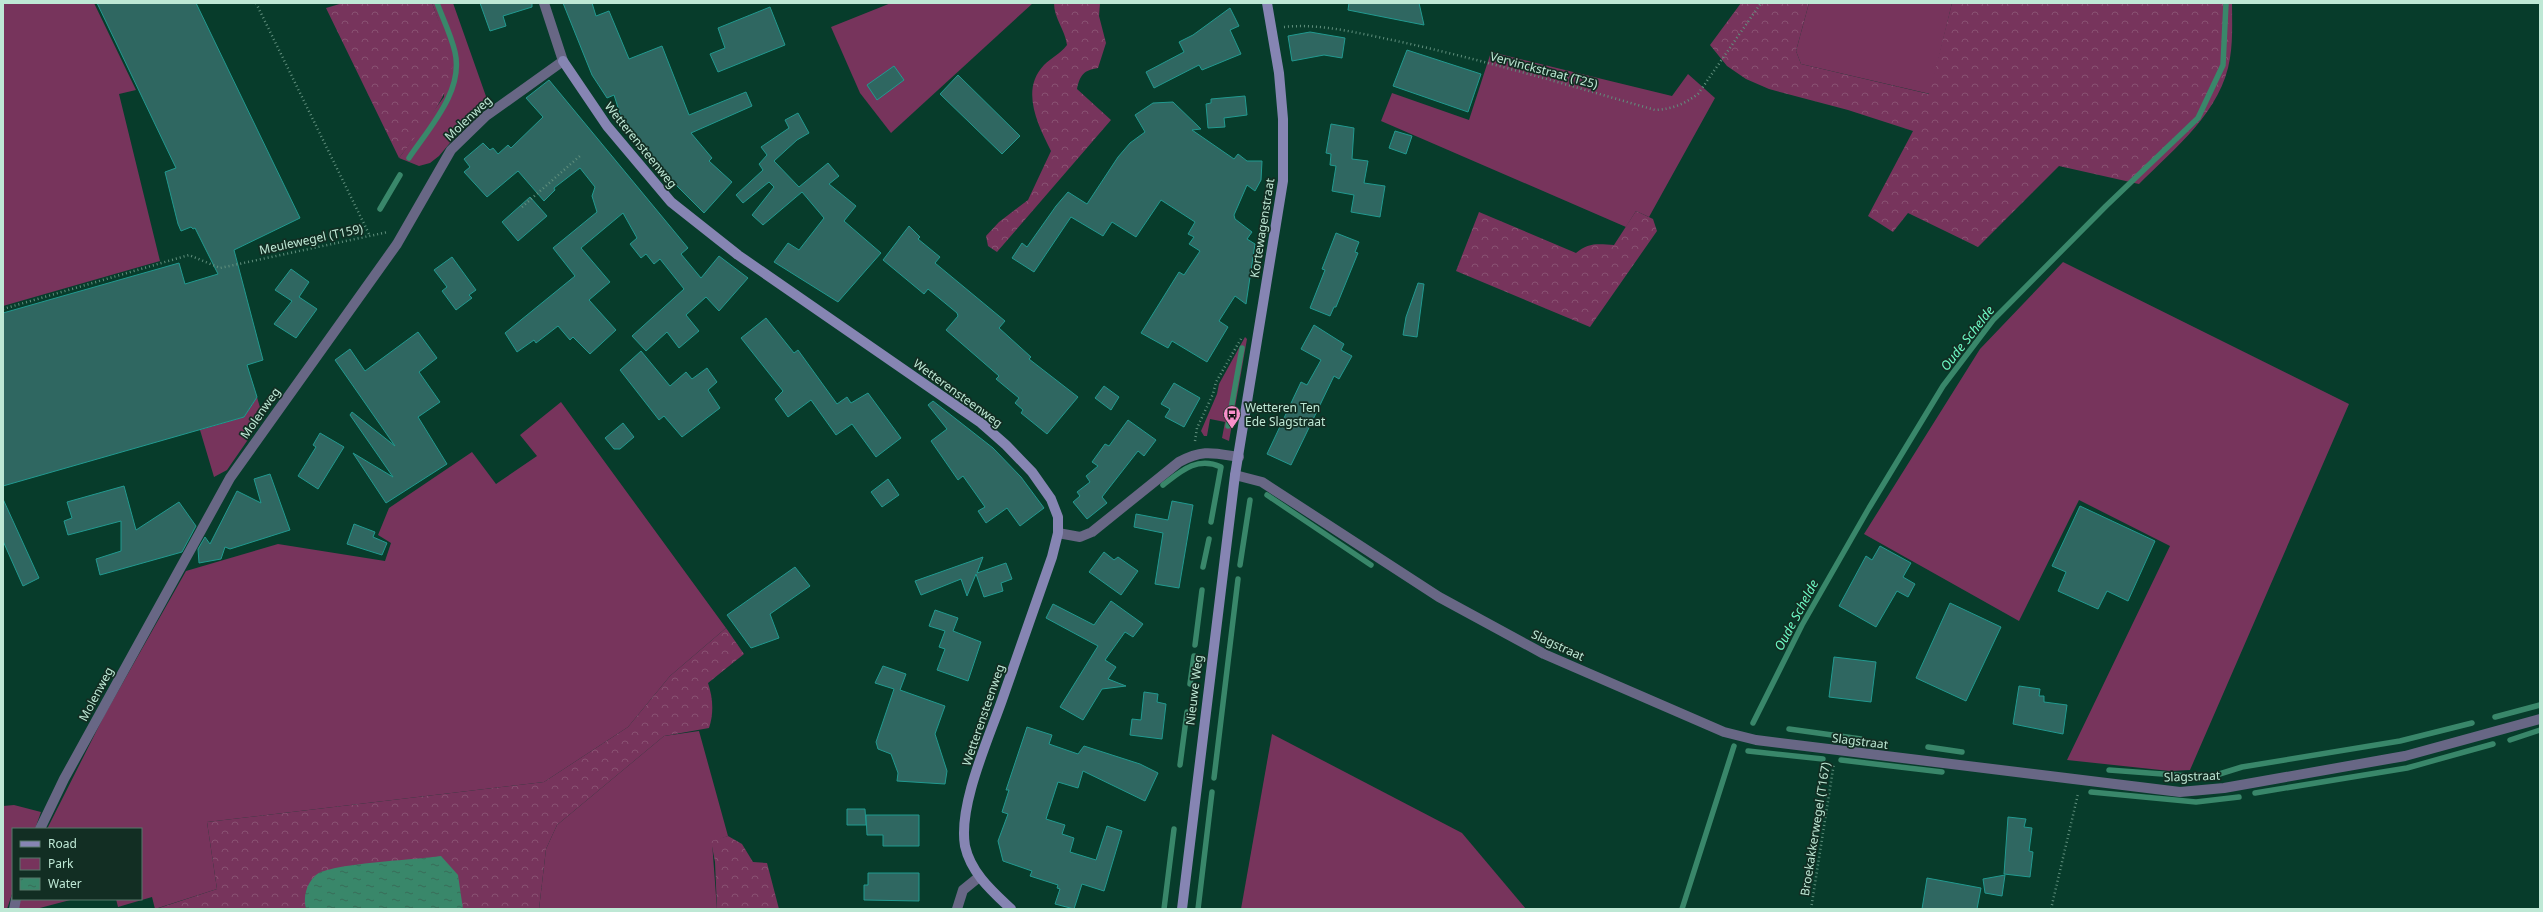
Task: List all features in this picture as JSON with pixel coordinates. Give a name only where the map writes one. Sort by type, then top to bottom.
[{"type":"street","name":"Wetterensteenweg","points":[[544,3],[563,62],[607,126],[671,202],[738,255],[982,423],[1006,445],[1043,486],[1058,517],[1058,533],[966,808],[963,829],[965,846],[972,866],[979,877],[1011,909]]},
{"type":"street","name":"Kortewagenstraat","points":[[1235,475],[1283,181],[1283,119],[1272,29],[1267,3]]},
{"type":"street","name":"Molenweg","points":[[40,828],[75,759],[230,478],[406,228],[451,150],[468,133],[523,88],[563,62]]},
{"type":"street","points":[[1058,533],[1080,536],[1092,532],[1179,462],[1192,456],[1208,452],[1238,457]]},
{"type":"street","name":"Slagstraat","points":[[1235,475],[1262,482],[1439,598],[1544,654],[1724,732],[1756,740],[2080,781],[2180,792],[2224,788],[2405,756],[2540,719]]},
{"type":"street","name":"Nieuwe Weg","points":[[1182,909],[1235,475]]},
{"type":"street","points":[[958,909],[963,890],[979,877]]},
{"type":"path","points":[[256,3],[370,236]]},
{"type":"path","name":"Vervinckstraat (T25)","points":[[1272,29],[1307,27],[1368,35],[1424,47],[1655,110],[1670,109],[1685,104],[1698,94],[1761,3]]},
{"type":"path","points":[[522,207],[581,155]]},
{"type":"path","name":"Meulewegel (T159)","points":[[3,309],[189,255],[220,268],[406,228]]},
{"type":"path","points":[[1192,456],[1197,428],[1214,394],[1216,382],[1242,336],[1259,330]]},
{"type":"path","name":"Broekakkerwegel (T167)","points":[[1811,909],[1836,751]]},
{"type":"path","points":[[2051,909],[2080,781]]},
{"type":"green space","points":[[3,3],[94,3],[136,90],[119,94],[160,261],[3,306]]},
{"type":"green space","points":[[343,3],[432,3],[446,38],[452,59],[452,71],[448,84],[434,111],[399,158],[326,8]]},
{"type":"green space","points":[[432,3],[453,3],[488,102],[475,113],[439,156],[430,163],[419,166],[399,158],[444,97],[446,42]]},
{"type":"green space","points":[[891,3],[1033,3],[891,133],[860,93],[831,27]]},
{"type":"green space","points":[[1054,3],[1100,3],[1099,16],[1106,43],[1098,68],[1089,70],[1083,74],[1077,89],[1111,120],[997,252],[988,246],[986,236],[999,222],[1028,200],[1051,151],[1037,119],[1032,96],[1033,85],[1037,75],[1044,65],[1067,45],[1054,9]]},
{"type":"green space","points":[[1741,3],[1809,3],[1796,51],[1801,64],[1929,94],[1952,3],[2232,3],[2232,44],[2225,77],[2207,112],[2182,142],[2139,184],[2059,166],[1978,247],[1908,213],[1893,232],[1868,216],[1913,131],[1848,110],[1769,89],[1746,79],[1727,66],[1710,45]]},
{"type":"green space","points":[[1809,3],[1952,3],[1930,94],[1801,64],[1796,51]]},
{"type":"green space","points":[[1491,52],[1672,96],[1688,74],[1715,98],[1649,217],[1636,211],[1626,227],[1381,121],[1392,93],[1469,120]]},
{"type":"green space","points":[[1636,211],[1653,219],[1657,231],[1590,327],[1456,271],[1479,212],[1576,253],[1580,249],[1589,245],[1614,245]]},
{"type":"green space","points":[[2063,262],[2349,404],[2190,770],[2170,771],[2067,760],[2170,546],[2079,500],[2019,621],[1864,534],[1980,349]]},
{"type":"green space","points":[[1245,337],[1247,339],[1229,441],[1222,438],[1225,422],[1210,419],[1207,436],[1204,436],[1201,431],[1217,394],[1219,384]]},
{"type":"green space","points":[[257,397],[263,418],[227,470],[214,477],[200,430],[244,417]]},
{"type":"green space","points":[[561,402],[726,628],[670,676],[628,727],[544,782],[207,822],[217,889],[155,909],[152,897],[142,900],[142,828],[48,828],[104,716],[186,571],[278,544],[385,561],[391,543],[378,535],[389,508],[472,452],[496,484],[537,456],[520,435]]},
{"type":"green space","points":[[726,628],[744,654],[708,683],[712,706],[712,717],[709,728],[664,736],[557,825],[546,849],[539,909],[156,909],[217,889],[207,822],[544,782],[628,727],[670,676]]},
{"type":"green space","points":[[699,731],[728,836],[712,842],[717,909],[539,909],[546,849],[557,825],[664,736]]},
{"type":"green space","points":[[1272,734],[1462,833],[1526,909],[1241,909]]},
{"type":"green space","points":[[14,805],[41,812],[35,828],[12,828],[12,894],[7,909],[3,909],[3,806]]},
{"type":"green space","points":[[728,836],[742,844],[753,862],[767,863],[779,909],[717,909],[715,862],[711,841]]},
{"type":"green space","points":[[21,900],[70,900],[36,909],[18,909]]},
{"type":"green space","points":[[116,900],[142,900],[118,907]]},
{"type":"water","points":[[441,856],[458,875],[463,909],[306,909],[305,895],[310,882],[316,875],[324,871],[355,865]]},
{"type":"building","points":[[97,3],[196,3],[300,218],[234,250],[263,360],[247,365],[257,397],[244,417],[3,486],[3,313],[179,263],[185,284],[218,274],[195,228],[193,229],[191,227],[181,231],[165,172],[176,168]]},
{"type":"building","points":[[480,3],[532,3],[532,7],[503,16],[506,26],[490,31]]},
{"type":"building","points":[[563,3],[592,3],[596,16],[609,11],[629,59],[662,46],[689,115],[746,92],[752,106],[691,133],[712,158],[709,161],[732,182],[704,213],[659,168],[621,117],[614,95],[607,98],[592,75]]},
{"type":"building","points":[[1349,3],[1419,3],[1424,25],[1348,10]]},
{"type":"building","points":[[770,7],[785,45],[718,72],[710,54],[725,48],[718,28]]},
{"type":"building","points":[[1230,8],[1239,26],[1230,30],[1241,54],[1202,70],[1199,65],[1154,88],[1146,72],[1184,52],[1179,42],[1193,35]]},
{"type":"building","points":[[1310,32],[1345,38],[1342,58],[1324,55],[1292,61],[1288,36]]},
{"type":"building","points":[[1407,50],[1481,74],[1468,112],[1393,86]]},
{"type":"building","points":[[894,66],[904,80],[877,100],[867,85]]},
{"type":"building","points":[[958,75],[1020,136],[1002,154],[940,94]]},
{"type":"building","points":[[549,80],[688,248],[681,254],[701,278],[719,256],[748,278],[719,311],[706,297],[686,315],[699,331],[679,348],[667,332],[646,351],[632,336],[684,289],[660,259],[654,264],[646,254],[641,258],[630,244],[637,238],[623,213],[581,248],[610,282],[589,300],[616,330],[590,354],[573,337],[570,340],[558,326],[536,343],[534,340],[517,352],[505,333],[575,276],[553,248],[597,212],[592,196],[595,187],[580,168],[554,188],[555,190],[544,201],[518,171],[487,197],[464,172],[470,167],[464,159],[483,143],[490,150],[493,148],[498,154],[508,145],[511,148],[543,117],[526,98]]},
{"type":"building","points":[[1245,96],[1247,115],[1224,118],[1225,127],[1208,128],[1206,104],[1211,103],[1211,99]]},
{"type":"building","points":[[1173,102],[1201,129],[1192,130],[1234,159],[1238,154],[1247,161],[1262,161],[1261,180],[1255,191],[1247,185],[1234,215],[1235,219],[1252,232],[1247,239],[1255,244],[1246,304],[1235,296],[1219,321],[1228,327],[1207,362],[1172,341],[1168,348],[1141,333],[1179,272],[1184,275],[1200,251],[1189,244],[1194,237],[1188,234],[1195,222],[1161,200],[1136,237],[1112,222],[1103,236],[1071,217],[1034,272],[1012,258],[1022,243],[1027,247],[1056,206],[1068,192],[1087,204],[1118,157],[1130,143],[1145,132],[1135,115],[1153,103]]},
{"type":"building","points":[[798,113],[809,133],[797,140],[774,161],[799,187],[828,163],[839,176],[829,184],[856,206],[844,221],[881,253],[838,302],[774,262],[788,243],[799,250],[824,218],[802,192],[763,225],[752,215],[774,187],[769,182],[743,203],[736,195],[763,170],[759,164],[767,155],[761,147],[789,128],[785,120]]},
{"type":"building","points":[[1331,124],[1354,128],[1352,159],[1368,161],[1364,183],[1385,186],[1380,217],[1351,212],[1354,195],[1332,191],[1336,166],[1330,165],[1331,154],[1326,153]]},
{"type":"building","points":[[1395,131],[1412,136],[1406,154],[1389,148]]},
{"type":"building","points":[[530,197],[547,216],[518,241],[502,222]]},
{"type":"building","points":[[909,226],[920,237],[918,239],[940,257],[935,263],[1005,321],[999,328],[1031,357],[1029,359],[1078,397],[1047,434],[1021,413],[1023,410],[1015,403],[1019,398],[996,379],[999,376],[946,330],[958,316],[957,313],[928,289],[924,294],[883,260]]},
{"type":"building","points":[[1336,233],[1359,242],[1355,252],[1358,253],[1336,307],[1334,307],[1330,316],[1310,308],[1325,270],[1322,269]]},
{"type":"building","points":[[452,257],[476,290],[469,295],[472,298],[456,310],[442,291],[447,287],[434,270]]},
{"type":"building","points":[[291,269],[309,282],[299,297],[317,309],[296,338],[274,324],[292,301],[275,290]]},
{"type":"building","points":[[1418,283],[1424,284],[1417,337],[1403,335],[1406,317]]},
{"type":"building","points":[[766,318],[794,353],[798,350],[837,404],[847,397],[851,403],[868,393],[901,438],[876,457],[852,424],[836,435],[811,400],[788,417],[775,399],[783,391],[741,338]]},
{"type":"building","points":[[1314,325],[1344,344],[1341,350],[1352,356],[1339,379],[1334,376],[1291,465],[1267,454],[1301,382],[1307,385],[1321,360],[1301,349]]},
{"type":"building","points":[[418,332],[437,358],[419,372],[440,402],[418,417],[447,464],[386,503],[353,453],[393,477],[350,415],[352,412],[395,446],[335,360],[350,349],[365,371]]},
{"type":"building","points":[[641,351],[670,386],[686,372],[692,379],[707,368],[717,382],[708,390],[720,408],[682,437],[664,416],[659,420],[620,370]]},
{"type":"building","points":[[1174,383],[1200,398],[1184,427],[1165,417],[1170,409],[1161,404]]},
{"type":"building","points":[[1104,386],[1119,397],[1111,410],[1095,398]]},
{"type":"building","points":[[933,401],[993,448],[1021,477],[1044,508],[1020,526],[1007,508],[986,523],[978,511],[985,507],[963,476],[958,480],[931,441],[947,429],[928,405]]},
{"type":"building","points":[[1128,420],[1156,440],[1144,456],[1138,451],[1102,497],[1107,503],[1087,519],[1073,502],[1080,496],[1077,492],[1090,482],[1086,476],[1098,466],[1092,462],[1105,444],[1109,446]]},
{"type":"building","points":[[623,423],[634,437],[620,449],[614,449],[605,438]]},
{"type":"building","points":[[320,433],[344,447],[318,489],[298,476],[316,447],[313,445]]},
{"type":"building","points":[[270,474],[290,530],[230,549],[225,547],[221,559],[199,563],[198,549],[205,537],[210,544],[237,491],[261,503],[254,479]]},
{"type":"building","points":[[888,479],[899,495],[882,507],[871,492]]},
{"type":"building","points":[[124,486],[136,530],[179,502],[196,526],[182,552],[100,575],[96,559],[121,551],[121,521],[68,535],[64,521],[72,518],[67,502]]},
{"type":"building","points":[[3,499],[39,578],[23,586],[3,541]]},
{"type":"building","points":[[1172,501],[1193,505],[1179,588],[1155,584],[1163,533],[1134,527],[1136,514],[1168,520]]},
{"type":"building","points":[[2080,506],[2155,541],[2128,601],[2107,591],[2098,609],[2058,591],[2066,572],[2052,566]]},
{"type":"building","points":[[354,524],[375,532],[373,537],[387,543],[382,555],[347,544]]},
{"type":"building","points":[[1880,546],[1911,563],[1903,577],[1915,584],[1908,597],[1897,591],[1876,627],[1839,606],[1866,556],[1872,560]]},
{"type":"building","points":[[1104,552],[1114,560],[1118,557],[1138,571],[1121,595],[1089,572]]},
{"type":"building","points":[[983,557],[977,573],[1006,563],[1012,579],[1001,583],[1003,591],[984,597],[976,574],[967,596],[961,579],[921,595],[915,581]]},
{"type":"building","points":[[795,567],[810,586],[770,614],[779,638],[751,648],[727,615]]},
{"type":"building","points":[[1111,601],[1143,624],[1133,637],[1125,632],[1105,660],[1116,667],[1108,679],[1126,686],[1102,689],[1083,720],[1060,707],[1098,646],[1046,618],[1053,604],[1094,625]]},
{"type":"building","points":[[1950,603],[2001,627],[1966,701],[1916,678]]},
{"type":"building","points":[[935,610],[958,618],[953,631],[981,642],[968,681],[937,670],[945,649],[939,647],[945,631],[929,626]]},
{"type":"building","points":[[1834,657],[1876,662],[1871,702],[1829,697]]},
{"type":"building","points":[[883,666],[906,674],[900,690],[945,706],[935,734],[947,771],[945,784],[897,781],[898,773],[891,754],[878,749],[876,742],[894,689],[875,683]]},
{"type":"building","points":[[2019,686],[2040,689],[2039,696],[2044,696],[2044,702],[2067,705],[2063,734],[2013,724]]},
{"type":"building","points":[[1144,692],[1158,694],[1157,702],[1166,704],[1162,739],[1130,735],[1132,719],[1141,720]]},
{"type":"building","points":[[1027,727],[1052,735],[1049,744],[1078,754],[1084,746],[1140,764],[1158,773],[1145,801],[1083,771],[1078,788],[1058,782],[1046,819],[1065,825],[1062,834],[1074,838],[1070,852],[1096,860],[1107,826],[1122,831],[1104,891],[1082,884],[1074,909],[1055,904],[1060,889],[1057,888],[1058,885],[1030,876],[1032,871],[1003,861],[998,841],[1008,814],[1002,812],[1009,790],[1006,790]]},
{"type":"building","points":[[847,809],[865,809],[866,825],[847,825]]},
{"type":"building","points":[[866,815],[919,815],[919,846],[883,846],[883,835],[867,835]]},
{"type":"building","points":[[2008,817],[2026,819],[2024,827],[2032,828],[2029,851],[2033,852],[2030,877],[2004,874]]},
{"type":"building","points":[[868,873],[919,873],[919,901],[864,900],[864,885],[868,885]]},
{"type":"building","points":[[2005,875],[2002,896],[1985,893],[1983,879]]},
{"type":"building","points":[[1927,878],[1981,888],[1977,909],[1922,909]]},
{"type":"waterway","points":[[409,158],[435,122],[450,95],[454,81],[456,67],[455,52],[437,3]]},
{"type":"waterway","name":"Oude Schelde","points":[[1753,723],[1802,625],[1869,508],[1943,386],[1993,320],[2106,206],[2198,118],[2223,65],[2226,3]]},
{"type":"waterway","points":[[380,209],[400,175]]},
{"type":"waterway","points":[[1228,426],[1242,348]]},
{"type":"waterway","points":[[1163,485],[1183,470],[1197,464],[1204,463],[1221,467],[1211,522]]},
{"type":"waterway","points":[[1267,495],[1371,565]]},
{"type":"waterway","points":[[1240,565],[1250,500]]},
{"type":"waterway","points":[[1203,567],[1209,539]]},
{"type":"waterway","points":[[1214,778],[1238,579]]},
{"type":"waterway","points":[[1195,645],[1202,590]]},
{"type":"waterway","points":[[1190,684],[1194,656]]},
{"type":"waterway","points":[[2495,717],[2540,705]]},
{"type":"waterway","points":[[1180,765],[1187,712]]},
{"type":"waterway","points":[[2213,776],[2242,767],[2400,741],[2472,723]]},
{"type":"waterway","points":[[1789,729],[1861,739]]},
{"type":"waterway","points":[[2510,740],[2540,730]]},
{"type":"waterway","points":[[2255,793],[2407,768],[2493,744]]},
{"type":"waterway","name":"Oude Schelde","points":[[1682,909],[1734,746]]},
{"type":"waterway","points":[[1928,747],[1962,752]]},
{"type":"waterway","points":[[1748,751],[1823,759]]},
{"type":"waterway","points":[[1841,760],[1942,772]]},
{"type":"waterway","points":[[2109,770],[2189,776]]},
{"type":"waterway","points":[[1198,909],[1212,792]]},
{"type":"waterway","points":[[2091,792],[2196,802],[2239,797]]},
{"type":"waterway","points":[[1164,909],[1174,829]]},
{"type":"place","name":"Wetteren Ten Ede Slagstraat","points":[[1232,429]]}]
